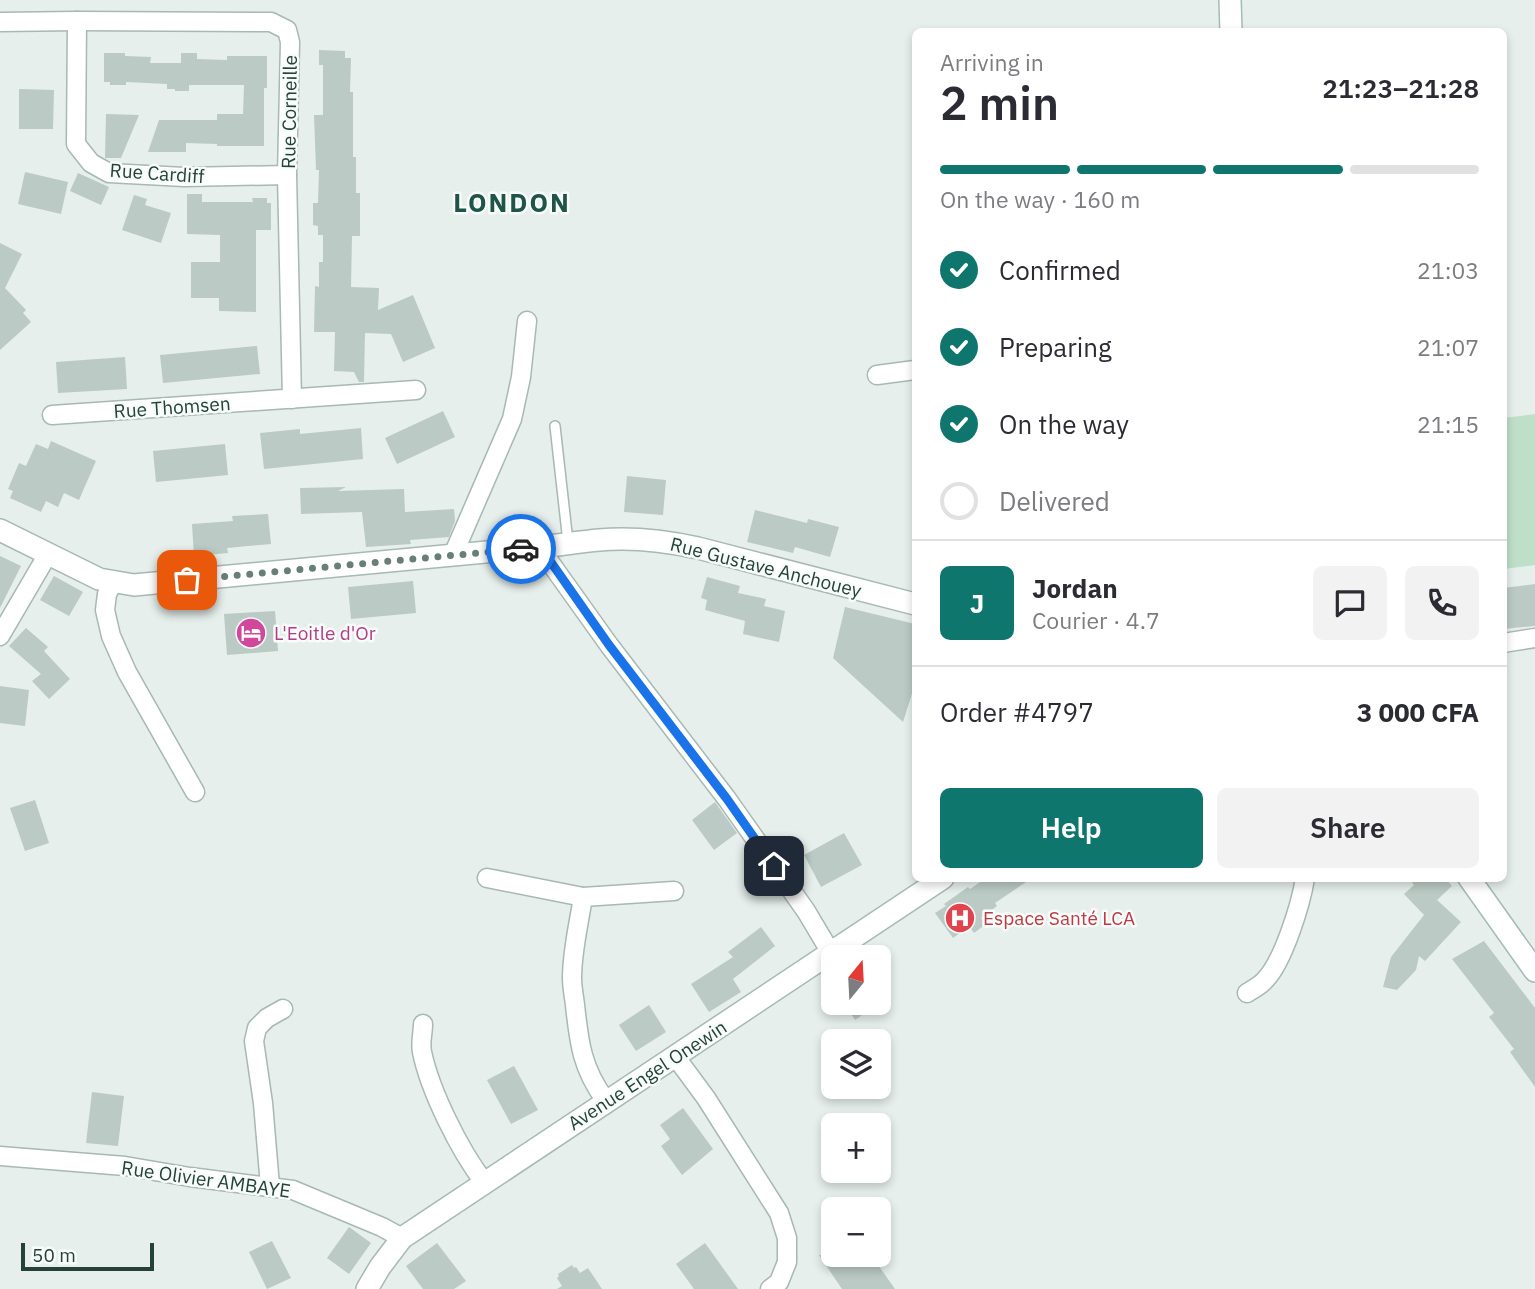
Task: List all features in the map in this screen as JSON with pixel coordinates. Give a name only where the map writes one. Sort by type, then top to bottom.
[{"type":"street","points":[[1230,0],[1231,28]]},
{"type":"street","name":"Rue Cardiff","points":[[77,21],[76,144],[91,163],[109,173],[184,177],[287,175]]},
{"type":"street","name":"Rue Corneille","points":[[0,22],[271,22],[287,30],[290,42],[287,175],[292,399]]},
{"type":"street","points":[[453,555],[512,419],[522,377],[527,321]]},
{"type":"street","points":[[877,375],[912,370]]},
{"type":"street","name":"Rue Thomsen","points":[[52,415],[416,390]]},
{"type":"street","name":"Rue Gustave Anchouey","points":[[0,530],[99,579],[134,585],[612,540],[677,543],[912,603]]},
{"type":"street","points":[[539,547],[609,645],[727,799],[806,911],[826,945]]},
{"type":"street","points":[[0,636],[48,554]]},
{"type":"street","points":[[113,582],[107,594],[105,610],[111,636],[127,672],[194,792]]},
{"type":"street","points":[[1507,642],[1535,638]]},
{"type":"street","points":[[487,878],[583,897],[674,891]]},
{"type":"street","name":"Avenue Engel Onewin","points":[[843,945],[937,882]]},
{"type":"street","points":[[1247,993],[1265,981],[1276,964],[1296,914],[1305,882]]},
{"type":"street","points":[[1472,882],[1535,971]]},
{"type":"street","points":[[583,897],[572,978],[578,1037],[586,1067],[606,1101]]},
{"type":"street","name":"Avenue Engel Onewin","points":[[368,1289],[380,1267],[402,1238],[821,960]]},
{"type":"street","points":[[270,1186],[263,1103],[254,1041],[257,1028],[267,1018],[284,1009]]},
{"type":"street","points":[[424,1024],[421,1049],[430,1081],[447,1119],[484,1182]]},
{"type":"street","points":[[675,1056],[721,1120],[779,1213],[787,1238],[787,1262],[779,1282],[770,1289]]},
{"type":"street","name":"Rue Olivier AMBAYE","points":[[0,1156],[125,1166],[293,1190],[402,1238]]},
{"type":"lane","points":[[555,426],[568,544]]},
{"type":"green space","points":[[1535,414],[1535,565],[1507,568],[1507,418]]},
{"type":"building","points":[[319,50],[345,51],[345,58],[351,58],[353,157],[356,157],[356,193],[360,193],[360,236],[352,236],[351,287],[379,288],[378,310],[413,295],[435,348],[403,362],[391,334],[365,333],[364,382],[359,382],[354,372],[334,371],[335,332],[314,332],[315,286],[319,287],[319,262],[323,262],[323,235],[318,235],[318,226],[313,225],[313,203],[318,203],[319,170],[316,170],[314,115],[323,115],[323,65],[319,65]]},
{"type":"building","points":[[104,53],[151,57],[150,63],[181,63],[181,53],[197,53],[197,59],[227,60],[227,56],[267,56],[264,146],[186,143],[186,152],[148,152],[159,120],[217,120],[217,114],[243,114],[244,85],[189,85],[189,91],[175,91],[167,89],[167,84],[126,82],[126,85],[110,85],[110,82],[104,82]]},
{"type":"building","points":[[19,89],[54,90],[53,129],[19,129]]},
{"type":"building","points":[[106,114],[139,115],[121,158],[105,158]]},
{"type":"building","points":[[25,172],[68,182],[61,214],[18,204]]},
{"type":"building","points":[[78,173],[109,187],[101,205],[70,191]]},
{"type":"building","points":[[187,194],[202,194],[202,202],[253,202],[252,198],[267,198],[267,203],[271,203],[271,230],[256,230],[256,312],[219,311],[219,298],[191,298],[191,262],[220,262],[220,235],[187,234]]},
{"type":"building","points":[[134,195],[147,199],[145,205],[171,213],[161,243],[122,230]]},
{"type":"building","points":[[0,243],[22,254],[5,288],[26,310],[23,313],[31,322],[0,350]]},
{"type":"building","points":[[257,346],[260,374],[163,383],[160,355]]},
{"type":"building","points":[[125,357],[127,389],[58,393],[56,362]]},
{"type":"building","points":[[443,411],[455,437],[397,464],[385,438]]},
{"type":"building","points":[[361,428],[363,459],[264,469],[260,433],[300,429],[300,434]]},
{"type":"building","points":[[51,441],[96,461],[79,500],[64,493],[58,507],[46,501],[41,512],[10,498],[13,491],[8,489],[19,463],[26,466],[36,444],[48,449]]},
{"type":"building","points":[[225,444],[228,475],[156,482],[153,451]]},
{"type":"building","points":[[627,476],[666,480],[663,515],[624,512]]},
{"type":"building","points":[[346,487],[338,491],[404,489],[405,512],[454,509],[455,521],[449,537],[410,540],[411,544],[366,547],[362,512],[301,514],[300,488]]},
{"type":"building","points":[[755,510],[807,523],[808,519],[839,527],[830,557],[795,547],[793,553],[747,542]]},
{"type":"building","points":[[268,514],[271,544],[227,548],[228,553],[194,556],[192,524],[233,521],[232,516]]},
{"type":"building","points":[[0,556],[21,566],[0,608]]},
{"type":"building","points":[[54,576],[83,592],[69,616],[40,600]]},
{"type":"building","points":[[707,577],[740,586],[738,593],[766,599],[764,606],[785,611],[779,642],[743,634],[745,621],[705,610],[707,600],[701,598]]},
{"type":"building","points":[[413,581],[416,613],[351,619],[348,587]]},
{"type":"building","points":[[1535,584],[1535,626],[1507,629],[1507,588]]},
{"type":"building","points":[[845,607],[912,623],[912,694],[903,722],[833,658]]},
{"type":"building","name":"L'Eoitle d'Or","points":[[275,611],[278,651],[227,655],[224,614]]},
{"type":"building","points":[[26,628],[48,647],[44,651],[70,679],[49,699],[32,681],[41,674],[9,646]]},
{"type":"building","points":[[0,686],[29,690],[25,726],[0,723]]},
{"type":"building","points":[[35,800],[49,843],[25,851],[10,808]]},
{"type":"building","points":[[715,802],[737,833],[714,850],[692,820]]},
{"type":"building","points":[[844,833],[862,865],[821,887],[804,855]]},
{"type":"building","points":[[980,882],[1026,882],[995,903],[997,906],[981,918],[986,924],[974,933],[969,926],[953,938],[935,913],[968,887],[970,889]]},
{"type":"building","points":[[1412,882],[1448,882],[1452,886],[1437,900],[1461,922],[1425,961],[1419,956],[1416,970],[1397,990],[1383,987],[1391,957],[1424,915],[1404,894],[1414,885]]},
{"type":"building","points":[[761,927],[775,946],[733,979],[741,992],[709,1012],[691,984],[733,957],[728,952]]},
{"type":"building","points":[[1484,941],[1535,1008],[1535,1087],[1510,1052],[1514,1049],[1489,1017],[1494,1013],[1452,959]]},
{"type":"building","points":[[649,1005],[666,1032],[636,1051],[619,1025]]},
{"type":"building","points":[[514,1066],[538,1110],[511,1124],[487,1080]]},
{"type":"building","points":[[92,1092],[124,1096],[118,1146],[86,1143]]},
{"type":"building","points":[[683,1108],[713,1149],[682,1175],[661,1146],[670,1139],[660,1125]]},
{"type":"building","points":[[349,1227],[371,1243],[349,1274],[327,1258]]},
{"type":"building","points":[[272,1241],[291,1278],[267,1289],[249,1252]]},
{"type":"building","points":[[437,1243],[466,1281],[454,1289],[423,1289],[406,1266]]},
{"type":"building","points":[[705,1243],[738,1289],[694,1289],[676,1264]]},
{"type":"building","points":[[572,1265],[580,1273],[588,1268],[602,1289],[557,1289],[562,1286],[557,1278],[558,1274]]},
{"type":"building","points":[[827,1267],[879,1267],[895,1289],[842,1289]]},
{"type":"way so far","points":[[187,580],[521,549]]},
{"type":"place","name":"L'Eoitle d'Or","points":[[251,633]]},
{"type":"place","name":"Espace Santé LCA","points":[[960,918]]},
{"type":"district","name":"LONDON","points":[[512,202]]},
{"type":"route","points":[[521,549],[539,547],[548,558],[609,645],[727,799],[774,866]]}]
